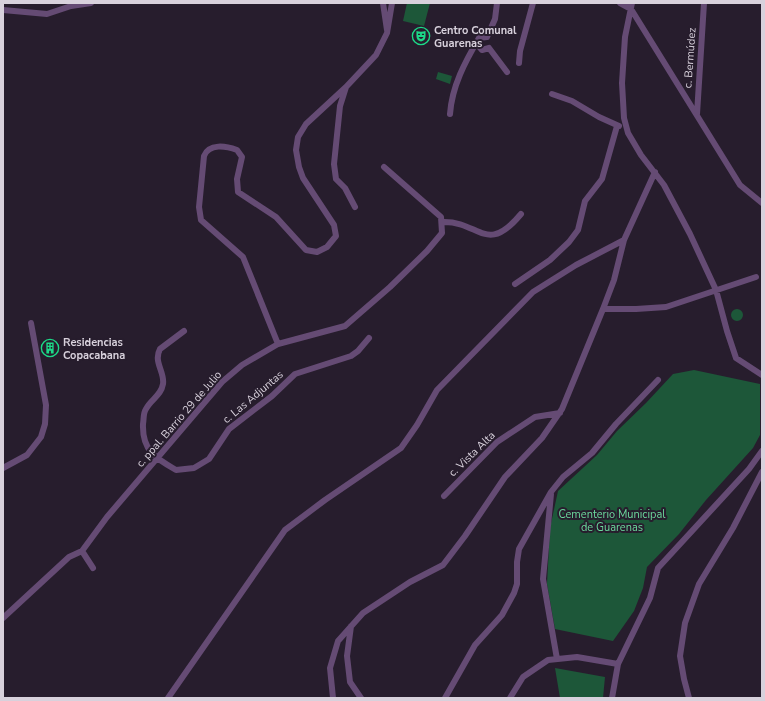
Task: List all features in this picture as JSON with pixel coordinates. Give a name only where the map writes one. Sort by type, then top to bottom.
[{"type":"street","points":[[3,10],[47,14],[70,5],[91,3]]},
{"type":"street","points":[[383,3],[387,33]]},
{"type":"street","points":[[278,344],[242,257],[201,220],[199,207],[204,156],[208,149],[212,148],[224,147],[237,150],[242,157],[237,179],[238,192],[276,217],[306,250],[317,252],[321,251],[333,241],[336,236],[334,224],[303,178],[299,167],[296,150],[298,137],[306,124],[346,87],[376,55],[387,33],[392,3]]},
{"type":"street","points":[[487,37],[495,19],[497,3]]},
{"type":"street","points":[[519,63],[520,51],[533,3]]},
{"type":"street","points":[[620,3],[632,6],[740,185],[762,203]]},
{"type":"street","name":"c. Bermúdez","points":[[696,114],[704,3]]},
{"type":"street","points":[[632,6],[625,37],[622,83],[624,118],[627,128],[641,155],[664,185],[690,234],[716,290],[736,358],[762,375]]},
{"type":"street","points":[[450,114],[451,104],[465,60],[477,44],[479,38],[487,37]]},
{"type":"street","points":[[487,37],[490,41],[488,48]]},
{"type":"street","points":[[477,44],[482,50],[488,48]]},
{"type":"street","points":[[488,48],[507,72]]},
{"type":"street","points":[[346,87],[339,114],[334,164],[336,179],[346,188],[355,207]]},
{"type":"street","points":[[552,94],[572,101],[599,118],[617,126],[627,128]]},
{"type":"street","points":[[515,284],[550,260],[569,242],[578,230],[585,201],[602,179],[617,126]]},
{"type":"street","points":[[384,167],[420,196],[441,217],[442,222],[454,222],[484,235],[492,235],[508,229],[521,214]]},
{"type":"street","points":[[333,698],[330,668],[338,641],[363,613],[410,582],[443,565],[465,536],[505,477],[542,438],[560,413],[614,280],[624,240],[655,172]]},
{"type":"street","name":"c. ppal. Barrio 29 de Julio","points":[[3,618],[69,557],[82,551],[107,517],[222,382],[242,365],[278,344],[345,326],[390,287],[428,251],[442,233],[442,222]]},
{"type":"street","points":[[168,698],[285,530],[325,500],[401,448],[417,426],[437,390],[533,292],[576,264],[624,240]]},
{"type":"street","points":[[603,309],[636,310],[666,307],[756,277]]},
{"type":"street","points":[[3,468],[27,455],[41,437],[46,424],[46,406],[31,323]]},
{"type":"street","name":"c. Las Adjuntas","points":[[184,331],[160,349],[158,353],[157,358],[163,378],[163,385],[160,394],[145,410],[143,434],[149,451],[176,470],[194,468],[201,464],[214,453],[229,429],[272,396],[295,374],[351,356],[358,351],[369,338]]},
{"type":"street","points":[[445,698],[475,645],[502,615],[514,593],[517,584],[517,562],[520,549],[551,492],[562,477],[592,454],[616,424],[658,380]]},
{"type":"street","name":"c. Vista Alta","points":[[444,496],[496,442],[535,417],[560,413]]},
{"type":"street","points":[[612,698],[618,664],[650,598],[658,568],[744,475],[762,451]]},
{"type":"street","points":[[689,698],[680,656],[685,623],[699,584],[760,481],[762,472]]},
{"type":"street","points":[[551,492],[543,579],[557,659]]},
{"type":"street","points":[[82,551],[93,568]]},
{"type":"street","points":[[350,626],[347,656],[350,682],[361,698]]},
{"type":"street","points":[[510,698],[523,677],[548,660],[577,657],[618,664]]},
{"type":"green space","points":[[407,3],[430,3],[424,26],[403,21]]},
{"type":"green space","points":[[438,72],[452,76],[450,84],[436,79]]},
{"type":"green space","points":[[737,309],[741,311],[743,315],[741,319],[737,321],[733,319],[731,315],[733,311]]},
{"type":"green space","name":"Cementerio Municipal de Guarenas","points":[[694,370],[760,384],[760,435],[753,448],[706,500],[679,534],[647,567],[643,588],[634,611],[613,641],[555,629],[547,584],[550,528],[558,491],[597,455],[617,431],[673,374]]},
{"type":"green space","points":[[555,668],[605,677],[603,698],[560,698]]},
{"type":"place","name":"Centro Comunal Guarenas","points":[[421,36]]},
{"type":"place","name":"Residencias Copacabana","points":[[50,348]]}]
